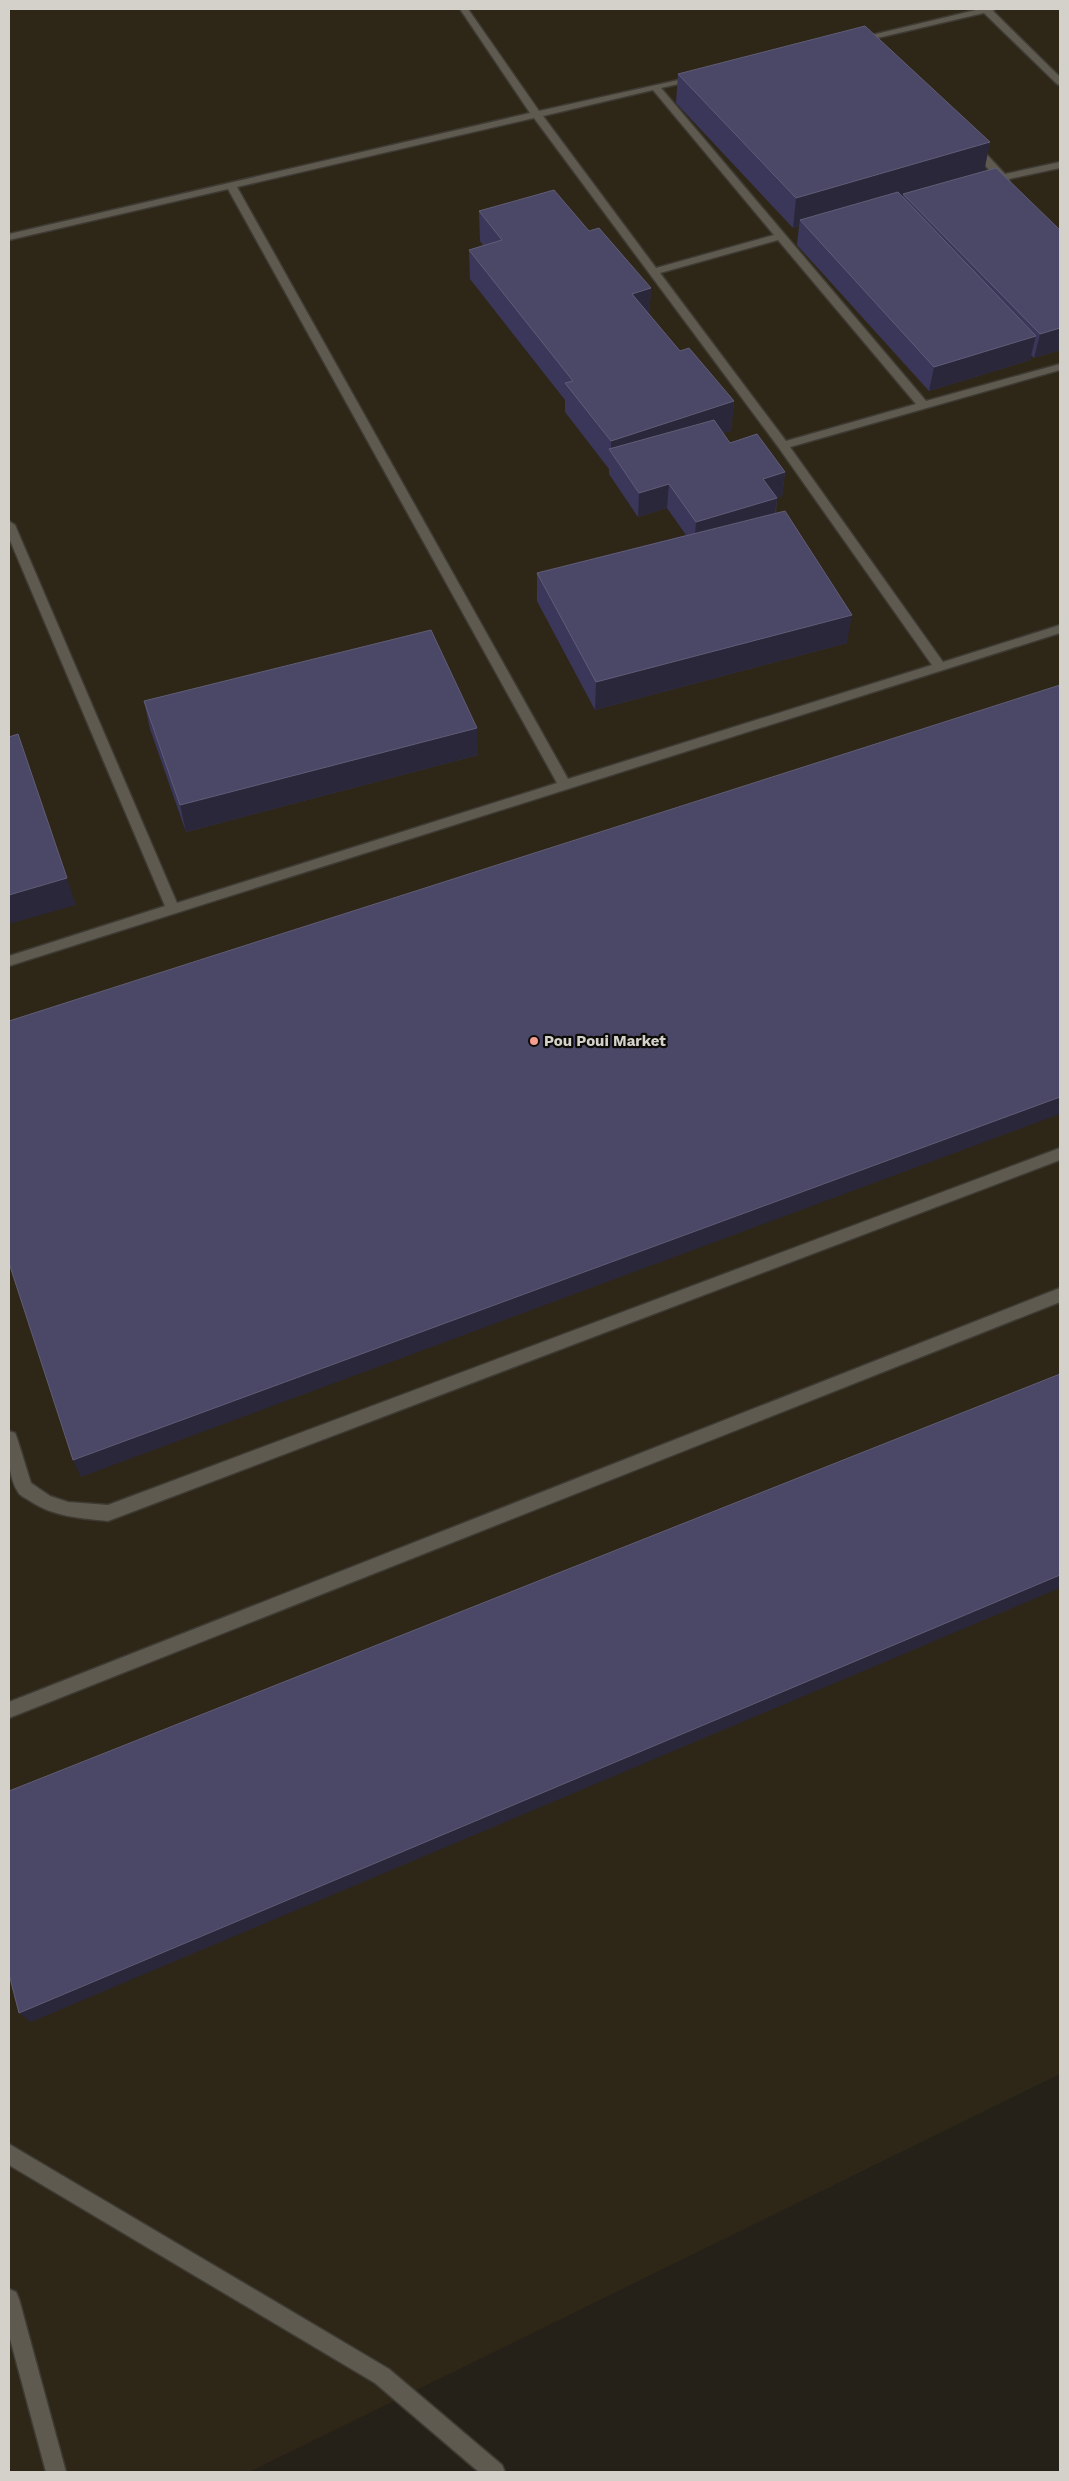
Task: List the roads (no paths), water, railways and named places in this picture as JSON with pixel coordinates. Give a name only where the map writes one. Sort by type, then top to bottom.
[{"type":"street","points":[[464,9],[536,114],[783,445],[940,667]]},
{"type":"street","points":[[843,43],[874,40],[989,9],[1060,82]]},
{"type":"street","points":[[9,237],[711,74]]},
{"type":"street","points":[[655,87],[924,406]]},
{"type":"street","points":[[963,136],[1015,192]]},
{"type":"street","points":[[1002,178],[1060,165]]},
{"type":"street","points":[[231,185],[565,785]]},
{"type":"street","points":[[654,272],[781,236]]},
{"type":"street","points":[[783,445],[1060,367]]},
{"type":"street","points":[[9,525],[173,909]]},
{"type":"street","points":[[9,961],[1060,629]]},
{"type":"street","points":[[9,1438],[24,1488],[45,1502],[68,1510],[108,1513],[1060,1154]]},
{"type":"street","points":[[9,1710],[1060,1295]]},
{"type":"street","points":[[9,2154],[382,2376],[495,2472]]},
{"type":"street","points":[[9,2299],[56,2472]]},
{"type":"place","name":"Pou Poui Market","points":[[534,1041]]}]
